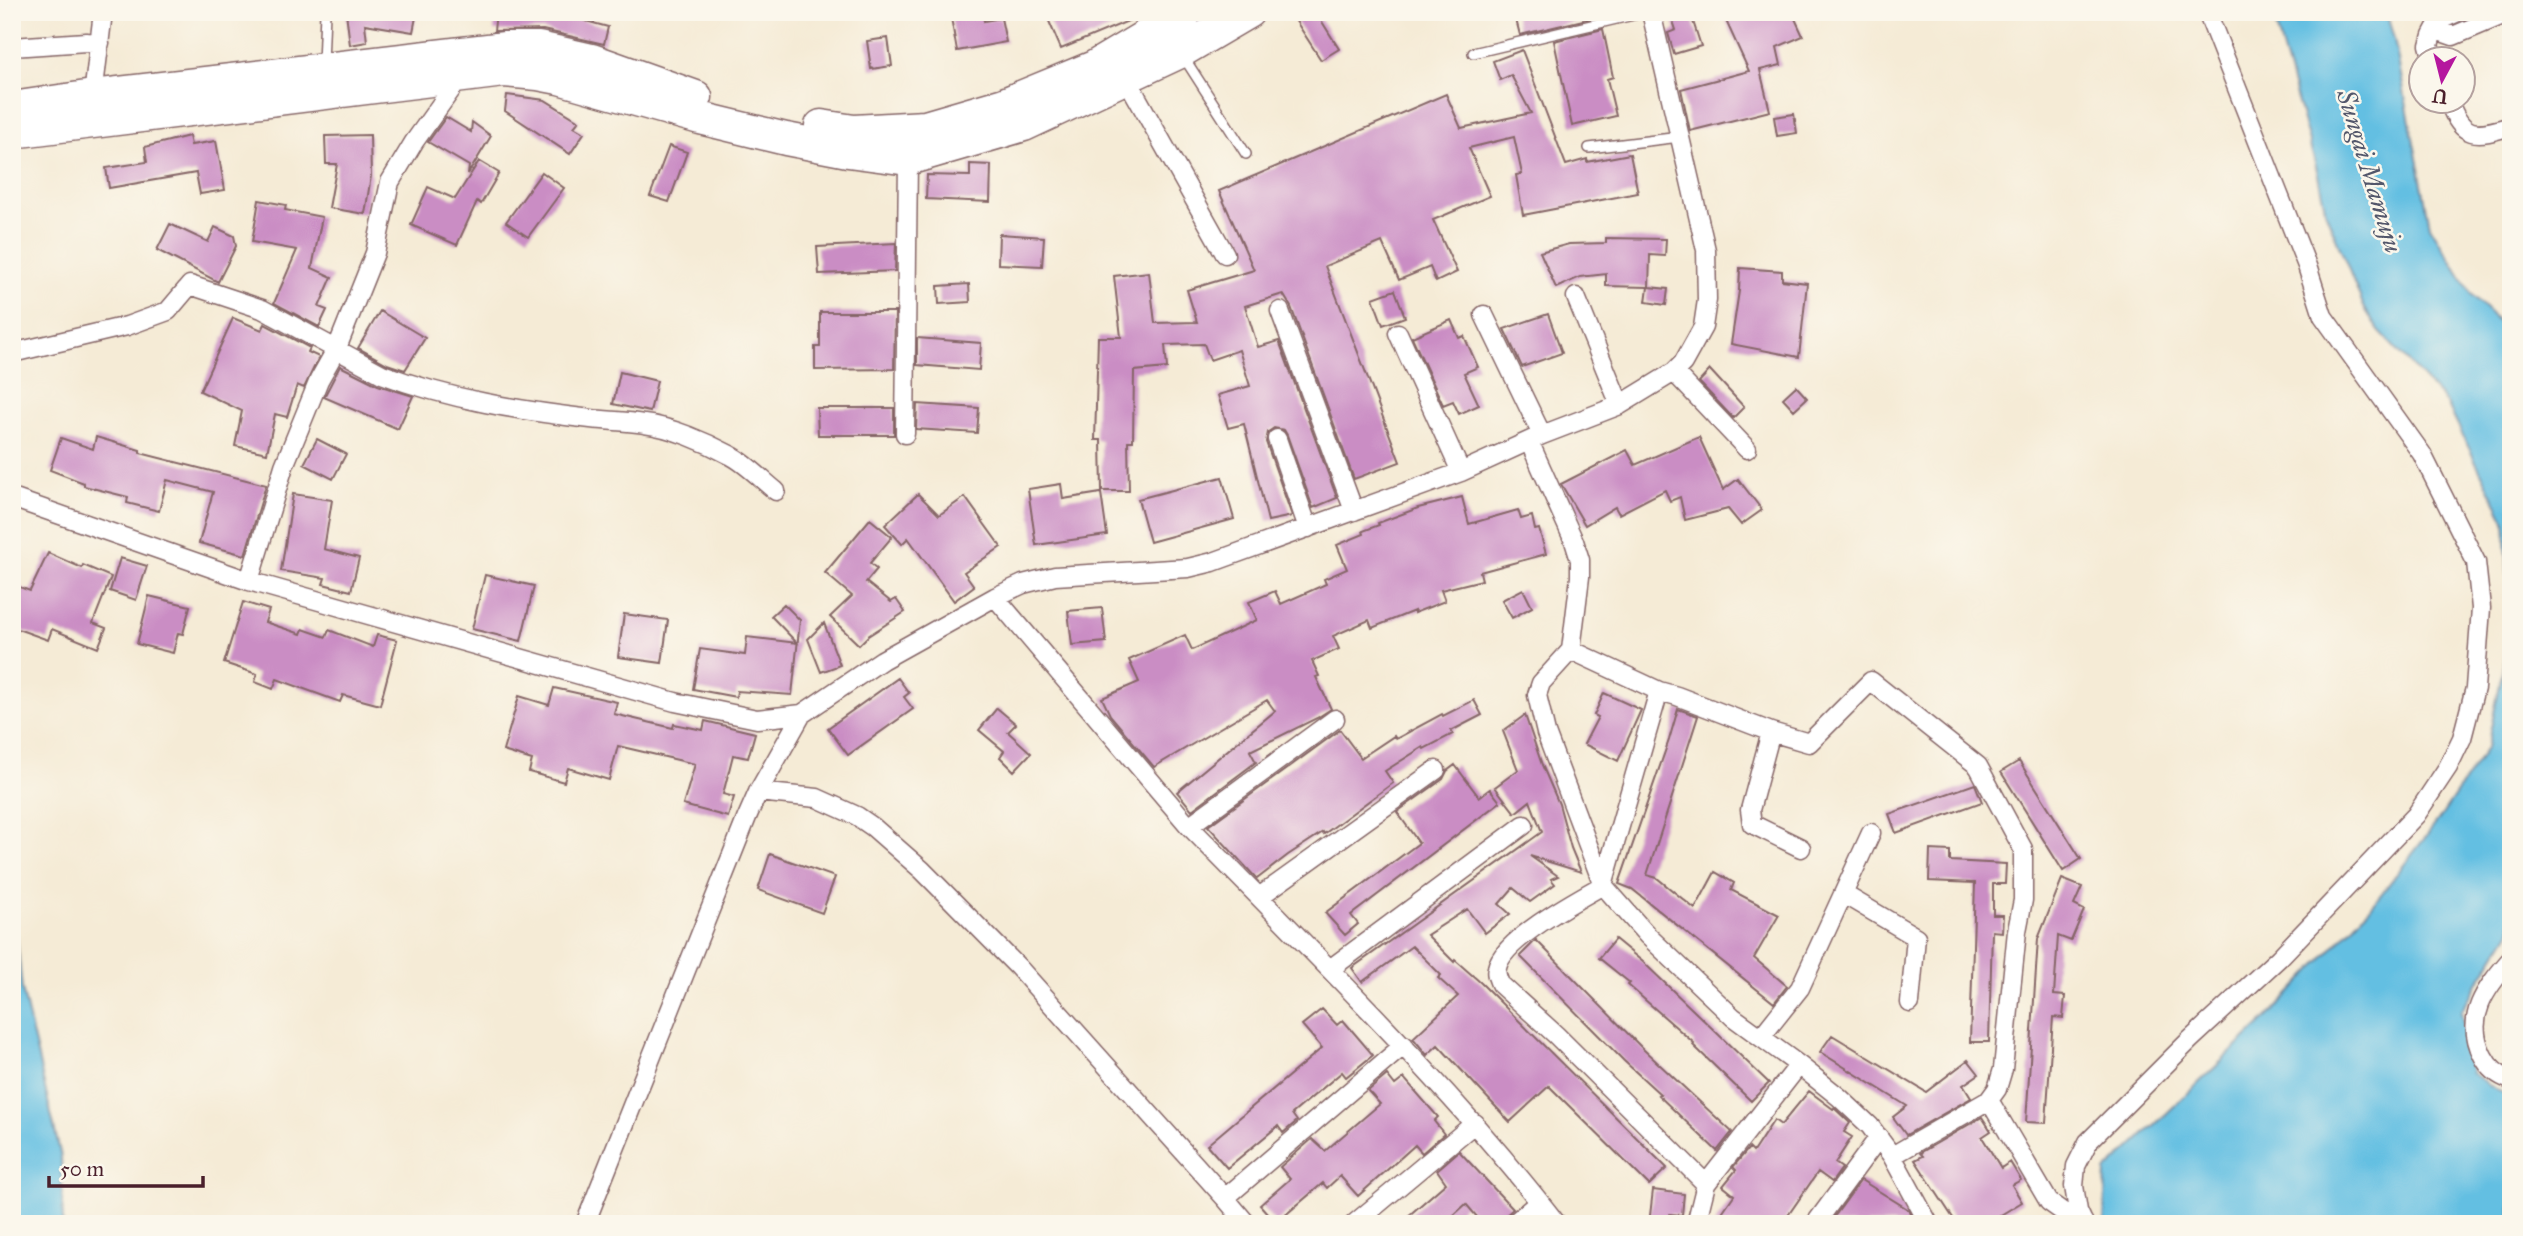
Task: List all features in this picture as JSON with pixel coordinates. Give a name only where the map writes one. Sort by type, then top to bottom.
[{"type":"highway","points":[[12,132],[84,106],[323,69],[505,48],[539,48],[592,60],[700,99],[815,125],[854,131],[893,131],[925,127],[1003,104],[1094,67],[1148,22],[1186,12]]},
{"type":"highway","points":[[12,108],[84,106],[504,71],[538,74],[786,139],[908,159],[1024,125],[1180,52],[1248,12]]},
{"type":"street","points":[[84,106],[100,43],[103,12]]},
{"type":"street","points":[[585,1224],[747,817],[802,714],[882,660],[1023,584],[1055,576],[1188,568],[1213,562],[1461,472],[1536,438],[1620,405],[1674,372],[1683,363],[1703,327],[1707,300],[1706,250],[1648,12]]},
{"type":"street","points":[[2083,1222],[2078,1211],[2074,1186],[2076,1166],[2088,1142],[2190,1040],[2279,958],[2416,815],[2448,767],[2462,738],[2475,688],[2481,608],[2476,562],[2422,454],[2323,316],[2307,266],[2207,12]]},
{"type":"street","points":[[2428,46],[2440,20],[2458,12]]},
{"type":"street","points":[[2436,30],[2453,36],[2510,12]]},
{"type":"street","points":[[12,47],[100,43]]},
{"type":"street","points":[[249,581],[284,466],[319,380],[337,348],[375,253],[390,182],[414,142],[461,76]]},
{"type":"street","points":[[1126,78],[1225,254]]},
{"type":"street","points":[[2454,116],[2463,128],[2471,131],[2487,132],[2511,126]]},
{"type":"street","points":[[905,434],[908,159]]},
{"type":"street","points":[[12,353],[127,326],[168,311],[191,285],[262,309],[382,374],[433,390],[592,419],[647,424],[681,435],[733,456],[776,491]]},
{"type":"street","points":[[1576,297],[1620,405]]},
{"type":"street","points":[[1280,310],[1354,511]]},
{"type":"street","points":[[1484,315],[1536,438],[1580,560],[1578,608],[1571,650],[1541,683],[1537,695],[1546,733],[1603,885],[1657,945],[1733,1017],[1839,1097],[1879,1137],[1928,1224]]},
{"type":"street","points":[[1398,333],[1461,472]]},
{"type":"street","points":[[1674,372],[1747,449]]},
{"type":"street","points":[[1277,439],[1308,528]]},
{"type":"street","points":[[12,498],[249,581],[720,713],[757,719],[802,714]]},
{"type":"street","points":[[995,597],[1189,827],[1404,1045],[1475,1123],[1557,1224]]},
{"type":"street","points":[[1571,650],[1659,691],[1809,743],[1871,681],[1978,766],[2023,849],[2023,900],[2017,931],[2003,1069],[1997,1089],[1989,1100],[1892,1156]]},
{"type":"street","points":[[1659,691],[1603,885],[1551,915],[1521,939],[1503,956],[1496,974],[1500,984],[1556,1035],[1706,1184]]},
{"type":"street","points":[[1189,827],[1335,719]]},
{"type":"street","points":[[1771,732],[1750,810],[1752,824],[1801,848]]},
{"type":"street","points":[[1259,897],[1436,770]]},
{"type":"street","points":[[758,792],[817,798],[857,816],[922,870],[1018,967],[1247,1224]]},
{"type":"street","points":[[1330,970],[1524,825]]},
{"type":"street","points":[[1761,1037],[1800,988],[1871,833]]},
{"type":"street","points":[[1844,895],[1916,937],[1910,1003]]},
{"type":"street","points":[[2511,959],[2493,980],[2479,1003],[2474,1017],[2474,1028],[2477,1044],[2493,1070],[2511,1080]]},
{"type":"street","points":[[1225,1198],[1404,1045]]},
{"type":"street","points":[[1696,1224],[1706,1184],[1799,1065]]},
{"type":"street","points":[[1989,1100],[2049,1202],[2083,1222]]},
{"type":"street","points":[[1354,1224],[1475,1123]]},
{"type":"street","points":[[1815,1224],[1879,1137]]},
{"type":"street","points":[[1513,1224],[1539,1202]]},
{"type":"lane","points":[[323,69],[325,12]]},
{"type":"lane","points":[[1473,53],[1648,12]]},
{"type":"lane","points":[[1180,52],[1246,154]]},
{"type":"lane","points":[[1589,148],[1680,137]]},
{"type":"water","name":"Sungai Mamuju","points":[[2272,12],[2386,12],[2394,39],[2430,226],[2472,295],[2511,334],[2511,631],[2505,520],[2447,404],[2379,331],[2364,307],[2326,213],[2317,170]]},
{"type":"water","points":[[2511,631],[2511,930],[2461,1011],[2472,1073],[2511,1099],[2511,1224],[2104,1224],[2106,1171],[2266,1019],[2371,907],[2438,821],[2487,747]]},
{"type":"water","points":[[12,895],[22,989],[61,1157],[63,1224],[12,1224]]},
{"type":"building","points":[[346,12],[417,12],[413,32],[365,24],[367,42],[350,45]]},
{"type":"building","points":[[496,12],[582,20],[608,27],[604,44],[543,30],[494,31]]},
{"type":"building","points":[[950,12],[982,12],[984,21],[1001,18],[1006,42],[957,51]]},
{"type":"building","points":[[1045,12],[1137,12],[1138,17],[1061,49]]},
{"type":"building","points":[[1290,12],[1316,12],[1339,49],[1321,60]]},
{"type":"building","points":[[1514,12],[1600,12],[1600,16],[1520,35]]},
{"type":"building","points":[[1670,12],[1690,12],[1701,46],[1674,54],[1668,33],[1676,30]]},
{"type":"building","points":[[1722,12],[1792,12],[1803,36],[1777,47],[1781,65],[1760,70],[1770,111],[1690,131],[1681,89],[1749,71]]},
{"type":"building","points":[[1603,29],[1613,77],[1607,79],[1616,116],[1572,126],[1554,41]]},
{"type":"building","points":[[888,38],[892,66],[871,69],[867,41]]},
{"type":"building","points":[[1522,50],[1566,165],[1587,159],[1587,162],[1630,154],[1638,193],[1523,215],[1516,175],[1522,174],[1514,137],[1469,148],[1490,196],[1433,220],[1457,272],[1436,282],[1430,267],[1399,280],[1382,242],[1325,266],[1400,462],[1354,479],[1291,307],[1283,294],[1245,306],[1258,347],[1279,341],[1337,498],[1313,508],[1287,435],[1284,430],[1274,428],[1268,432],[1266,442],[1292,516],[1268,521],[1244,424],[1228,428],[1218,395],[1250,386],[1239,350],[1210,360],[1204,344],[1165,345],[1167,368],[1134,371],[1133,441],[1128,441],[1129,491],[1102,491],[1101,440],[1095,440],[1098,337],[1121,337],[1114,276],[1149,272],[1155,323],[1197,322],[1187,290],[1254,270],[1219,191],[1446,94],[1461,128],[1531,113],[1511,75],[1500,80],[1493,61]]},
{"type":"building","points":[[507,95],[545,100],[579,121],[574,127],[584,133],[570,154],[505,111]]},
{"type":"building","points":[[1794,114],[1797,133],[1777,136],[1774,117]]},
{"type":"building","points":[[446,117],[471,132],[472,122],[491,136],[468,174],[469,166],[428,142]]},
{"type":"building","points":[[370,135],[371,176],[365,214],[329,208],[337,164],[326,164],[325,136]]},
{"type":"building","points":[[189,136],[191,145],[216,141],[225,190],[200,194],[196,173],[109,188],[106,168],[147,162],[145,147]]},
{"type":"building","points":[[669,146],[687,152],[669,202],[650,196]]},
{"type":"building","points":[[479,161],[499,173],[481,204],[477,201],[457,245],[411,225],[428,187],[455,199]]},
{"type":"building","points":[[970,164],[991,165],[990,202],[926,199],[927,175],[970,176]]},
{"type":"building","points":[[542,172],[564,188],[528,237],[506,222]]},
{"type":"building","points":[[259,200],[286,205],[285,210],[322,217],[312,268],[332,277],[319,307],[327,310],[319,327],[274,303],[297,250],[252,242]]},
{"type":"building","points":[[170,224],[208,242],[215,227],[234,236],[236,246],[218,282],[157,250]]},
{"type":"building","points":[[999,234],[1044,237],[1042,266],[998,264]]},
{"type":"building","points":[[1606,238],[1666,239],[1665,256],[1650,255],[1649,287],[1668,289],[1666,305],[1646,302],[1648,287],[1606,286],[1606,274],[1580,277],[1556,288],[1540,252],[1569,244],[1606,243]]},
{"type":"building","points":[[896,243],[895,271],[819,274],[817,247]]},
{"type":"building","points":[[1740,268],[1782,271],[1782,280],[1807,283],[1799,357],[1731,344]]},
{"type":"building","points":[[969,284],[970,302],[939,304],[938,286]]},
{"type":"building","points":[[1395,290],[1405,317],[1383,325],[1373,298]]},
{"type":"building","points":[[380,311],[425,338],[405,370],[387,364],[358,348]]},
{"type":"building","points":[[820,312],[895,312],[894,369],[815,370],[815,347],[820,347]]},
{"type":"building","points":[[1548,314],[1562,353],[1522,367],[1504,329]]},
{"type":"building","points":[[233,318],[262,330],[265,324],[310,348],[308,352],[319,357],[304,388],[297,385],[287,417],[275,414],[267,453],[235,446],[242,411],[200,391]]},
{"type":"building","points":[[1451,320],[1459,338],[1464,336],[1478,367],[1464,373],[1479,405],[1459,414],[1453,401],[1443,405],[1412,337]]},
{"type":"building","points":[[917,338],[981,343],[979,370],[917,365]]},
{"type":"building","points":[[340,366],[378,385],[413,396],[398,429],[324,397]]},
{"type":"building","points":[[1710,370],[1744,407],[1733,418],[1699,382]]},
{"type":"building","points":[[620,372],[657,381],[650,412],[613,404]]},
{"type":"building","points":[[1796,386],[1807,398],[1794,410],[1783,398]]},
{"type":"building","points":[[917,404],[979,408],[977,433],[916,429]]},
{"type":"building","points":[[817,408],[894,408],[894,435],[818,435]]},
{"type":"building","points":[[96,437],[140,450],[140,453],[266,485],[245,555],[199,543],[213,492],[167,480],[159,511],[127,503],[128,497],[84,486],[84,483],[50,470],[61,438],[93,449]]},
{"type":"building","points":[[1699,437],[1723,490],[1738,479],[1762,510],[1741,525],[1728,509],[1685,520],[1680,497],[1670,501],[1665,490],[1619,514],[1615,507],[1585,525],[1561,484],[1627,450],[1635,465]]},
{"type":"building","points":[[317,439],[346,454],[333,479],[304,464]]},
{"type":"building","points":[[1222,477],[1234,519],[1150,542],[1138,499]]},
{"type":"building","points":[[1061,484],[1063,499],[1101,493],[1107,535],[1036,545],[1028,489]]},
{"type":"building","points":[[293,494],[332,500],[324,549],[359,558],[351,591],[323,584],[325,578],[281,571]]},
{"type":"building","points":[[918,494],[939,515],[965,497],[1001,547],[964,572],[974,586],[954,601],[908,538],[902,544],[885,525]]},
{"type":"building","points":[[1462,497],[1469,524],[1518,510],[1521,519],[1532,516],[1546,554],[1480,572],[1482,580],[1441,590],[1445,601],[1414,613],[1372,628],[1369,620],[1333,636],[1339,649],[1312,661],[1319,676],[1316,677],[1331,709],[1250,751],[1256,762],[1192,810],[1177,792],[1275,711],[1267,700],[1154,767],[1110,715],[1102,698],[1139,682],[1129,660],[1185,635],[1192,650],[1257,620],[1249,602],[1275,591],[1281,604],[1326,584],[1324,579],[1347,569],[1337,545],[1364,534],[1363,531],[1379,525],[1378,523],[1418,508]]},
{"type":"building","points":[[870,519],[892,537],[870,563],[877,569],[866,582],[891,602],[896,599],[905,612],[859,645],[830,617],[852,596],[825,573]]},
{"type":"building","points":[[48,553],[111,577],[93,623],[106,628],[98,648],[52,629],[48,640],[12,627],[12,599],[17,586],[30,591]]},
{"type":"building","points":[[120,558],[147,566],[136,600],[110,591]]},
{"type":"building","points":[[485,575],[534,586],[521,641],[472,629]]},
{"type":"building","points":[[1523,589],[1532,607],[1512,618],[1502,600]]},
{"type":"building","points":[[149,596],[190,606],[183,634],[178,633],[173,653],[137,644]]},
{"type":"building","points":[[243,602],[269,610],[265,622],[301,634],[303,629],[326,637],[329,630],[373,647],[377,635],[397,640],[380,705],[343,695],[340,702],[277,679],[273,689],[255,682],[257,674],[224,663]]},
{"type":"building","points":[[784,604],[800,620],[792,695],[737,691],[736,697],[693,689],[700,649],[745,655],[747,637],[797,643],[771,616]]},
{"type":"building","points":[[1102,608],[1106,642],[1072,645],[1068,611]]},
{"type":"building","points":[[624,614],[668,620],[662,663],[618,657]]},
{"type":"building","points":[[824,623],[840,665],[821,672],[808,639]]},
{"type":"building","points":[[898,678],[909,693],[904,697],[913,709],[848,755],[828,728]]},
{"type":"building","points":[[554,688],[617,702],[614,714],[673,728],[674,724],[703,730],[705,721],[755,733],[748,758],[733,755],[723,794],[734,797],[728,817],[683,805],[695,764],[618,746],[609,780],[568,768],[564,782],[529,772],[532,760],[503,751],[519,696],[549,705]]},
{"type":"building","points":[[1604,693],[1641,710],[1618,761],[1584,744],[1598,717],[1594,715]]},
{"type":"building","points":[[1474,700],[1482,715],[1385,771],[1393,783],[1257,879],[1208,826],[1340,730],[1361,758],[1394,736],[1396,739]]},
{"type":"building","points":[[997,708],[1016,724],[1008,732],[1031,753],[1014,771],[1000,757],[1004,751],[979,730]]},
{"type":"building","points":[[1678,709],[1698,716],[1647,875],[1657,878],[1695,909],[1715,872],[1734,883],[1731,890],[1779,915],[1754,958],[1787,986],[1774,1003],[1632,889],[1619,884]]},
{"type":"building","points":[[1525,715],[1559,804],[1571,848],[1581,872],[1530,856],[1558,876],[1551,879],[1555,884],[1530,902],[1513,888],[1499,904],[1510,914],[1485,933],[1467,909],[1427,935],[1454,962],[1455,960],[1480,982],[1667,1168],[1649,1185],[1549,1086],[1510,1122],[1438,1045],[1427,1055],[1413,1038],[1458,996],[1438,978],[1441,975],[1412,946],[1362,982],[1352,968],[1542,832],[1530,801],[1515,813],[1495,787],[1518,770],[1503,731]]},
{"type":"building","points":[[2019,761],[2081,859],[2063,871],[2001,772]]},
{"type":"building","points":[[1455,765],[1479,797],[1490,789],[1500,802],[1351,915],[1358,924],[1345,935],[1325,913],[1419,843],[1397,812],[1443,779],[1447,771]]},
{"type":"building","points":[[1975,784],[1982,802],[1896,833],[1889,814]]},
{"type":"building","points":[[1930,850],[1950,851],[1950,861],[2006,864],[2005,884],[1993,884],[1993,915],[2003,915],[2002,932],[1992,931],[1989,1042],[1970,1042],[1975,883],[1929,881]]},
{"type":"building","points":[[770,854],[835,877],[822,913],[758,890]]},
{"type":"building","points":[[2062,879],[2082,887],[2074,905],[2084,910],[2071,941],[2058,936],[2054,995],[2065,996],[2063,1018],[2053,1017],[2046,1123],[2026,1122],[2038,939]]},
{"type":"building","points":[[1615,939],[1643,962],[1769,1083],[1751,1101],[1693,1045],[1694,1043],[1599,958]]},
{"type":"building","points":[[1536,940],[1643,1049],[1732,1132],[1717,1151],[1520,956]]},
{"type":"building","points":[[1322,1009],[1337,1025],[1343,1020],[1373,1055],[1346,1077],[1342,1072],[1292,1114],[1297,1121],[1283,1133],[1278,1126],[1227,1168],[1207,1145],[1322,1048],[1302,1025]]},
{"type":"building","points":[[1832,1035],[1926,1092],[1968,1060],[1979,1074],[1963,1085],[1971,1098],[1906,1135],[1893,1117],[1907,1106],[1820,1052]]},
{"type":"building","points":[[1387,1075],[1395,1085],[1404,1078],[1438,1117],[1434,1121],[1444,1134],[1422,1153],[1415,1145],[1358,1196],[1340,1176],[1327,1188],[1323,1183],[1276,1223],[1260,1205],[1290,1179],[1280,1167],[1312,1139],[1325,1151],[1380,1104],[1368,1091]]},
{"type":"building","points":[[1809,1091],[1850,1123],[1844,1132],[1852,1137],[1835,1163],[1842,1168],[1832,1182],[1818,1172],[1782,1224],[1714,1224],[1734,1195],[1723,1186],[1736,1170],[1733,1167],[1749,1148],[1753,1152],[1774,1120],[1781,1125]]},
{"type":"building","points":[[1982,1117],[1991,1131],[1982,1137],[2001,1168],[2010,1162],[2021,1180],[2012,1185],[2022,1202],[1986,1224],[1957,1224],[1915,1160],[1923,1156],[1920,1153]]},
{"type":"building","points":[[1459,1151],[1513,1209],[1505,1216],[1502,1224],[1483,1224],[1466,1204],[1444,1224],[1399,1224],[1446,1183],[1437,1170]]},
{"type":"building","points":[[1861,1180],[1909,1210],[1916,1224],[1829,1224]]},
{"type":"building","points":[[1653,1190],[1684,1194],[1682,1215],[1670,1214],[1669,1224],[1649,1224]]}]
